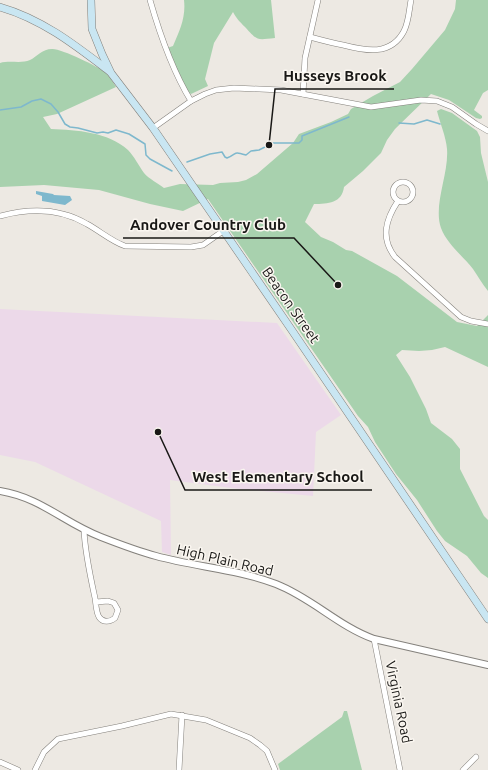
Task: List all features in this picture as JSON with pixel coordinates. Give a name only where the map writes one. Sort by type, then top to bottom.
[{"type":"main road","name":"Beacon Street","points":[[91,0],[92,29],[111,73],[153,128],[488,619]]},
{"type":"main road","points":[[0,7],[26,15],[44,25],[89,55],[111,73]]},
{"type":"street","points":[[150,0],[176,74],[191,101]]},
{"type":"street","points":[[303,94],[304,64],[318,0]]},
{"type":"street","points":[[310,37],[365,50],[372,51],[385,48],[396,41],[404,30],[411,0]]},
{"type":"street","points":[[153,128],[191,101],[210,92],[228,88],[274,89],[371,107],[422,100],[437,101],[452,107],[488,131]]},
{"type":"street","points":[[398,200],[389,216],[386,228],[386,239],[390,251],[394,257],[461,317],[471,321],[488,324]]},
{"type":"street","points":[[0,216],[19,211],[44,210],[69,215],[87,223],[116,242],[125,246],[191,247],[203,245],[223,231]]},
{"type":"street","name":"High Plain Road","points":[[0,491],[40,503],[84,530],[156,556],[250,575],[278,585],[320,608],[342,625],[374,639],[488,665]]},
{"type":"street","points":[[84,530],[86,557],[98,615],[102,620],[110,621],[115,618],[118,610],[114,603],[108,601],[96,602]]},
{"type":"street","name":"Virginia Road","points":[[374,639],[400,770]]},
{"type":"street","points":[[35,770],[44,752],[58,739],[167,715],[182,715],[217,724],[250,738],[267,751],[275,770]]},
{"type":"street","points":[[179,770],[182,715]]},
{"type":"street","points":[[463,770],[476,757]]},
{"type":"street","points":[[0,762],[18,770]]},
{"type":"shaded area","points":[[0,309],[277,323],[341,415],[316,432],[313,496],[170,480],[171,555],[162,552],[161,521],[35,462],[0,455]]},
{"type":"green space","points":[[184,0],[271,0],[275,38],[261,39],[255,37],[233,12],[214,43],[205,79],[208,86],[191,94],[187,91],[167,48],[173,46],[180,29],[184,12]]},
{"type":"green space","points":[[456,0],[488,0],[488,90],[483,93],[474,110],[482,116],[482,118],[476,118],[449,100],[431,94],[395,129],[387,140],[381,153],[344,187],[340,196],[334,202],[314,204],[305,222],[321,237],[346,250],[352,251],[397,276],[457,322],[477,326],[488,315],[488,367],[445,347],[419,351],[402,350],[396,355],[410,377],[426,409],[431,423],[452,439],[460,449],[460,469],[484,516],[488,520],[488,578],[481,573],[467,556],[445,541],[437,531],[417,500],[396,474],[375,442],[368,427],[358,416],[208,199],[183,211],[150,204],[99,190],[44,185],[0,187],[0,63],[27,61],[49,49],[63,51],[88,62],[105,72],[116,87],[57,114],[43,117],[51,129],[82,131],[111,139],[128,150],[144,173],[164,188],[180,184],[213,185],[238,182],[246,180],[257,174],[293,143],[299,134],[348,114],[351,109],[400,82],[445,30],[455,9]]},
{"type":"green space","points":[[441,109],[452,113],[477,131],[480,137],[481,153],[488,182],[488,291],[473,269],[447,239],[441,228],[439,209],[446,169],[447,149],[437,111]]},
{"type":"green space","points":[[344,711],[347,711],[362,770],[280,770],[278,764],[342,717]]},
{"type":"water","points":[[36,191],[54,195],[70,196],[72,200],[65,205],[42,201],[42,196],[36,194]]},
{"type":"waterway","points":[[0,110],[21,107],[32,101],[41,99],[51,104],[65,124],[70,127],[97,133],[108,133],[116,130],[129,134],[145,144],[146,155],[150,159],[172,171]]},
{"type":"waterway","points":[[187,162],[210,154],[222,152],[227,158],[236,153],[246,155],[251,151],[259,150],[273,143],[299,143],[302,140],[302,136],[349,117]]},
{"type":"waterway","points":[[399,123],[414,124],[427,120],[440,124]]},
{"type":"place","name":"Husseys Brook","points":[[269,145]]},
{"type":"place","name":"Andover Country Club","points":[[338,285]]},
{"type":"place","name":"West Elementary School","points":[[158,432]]}]
